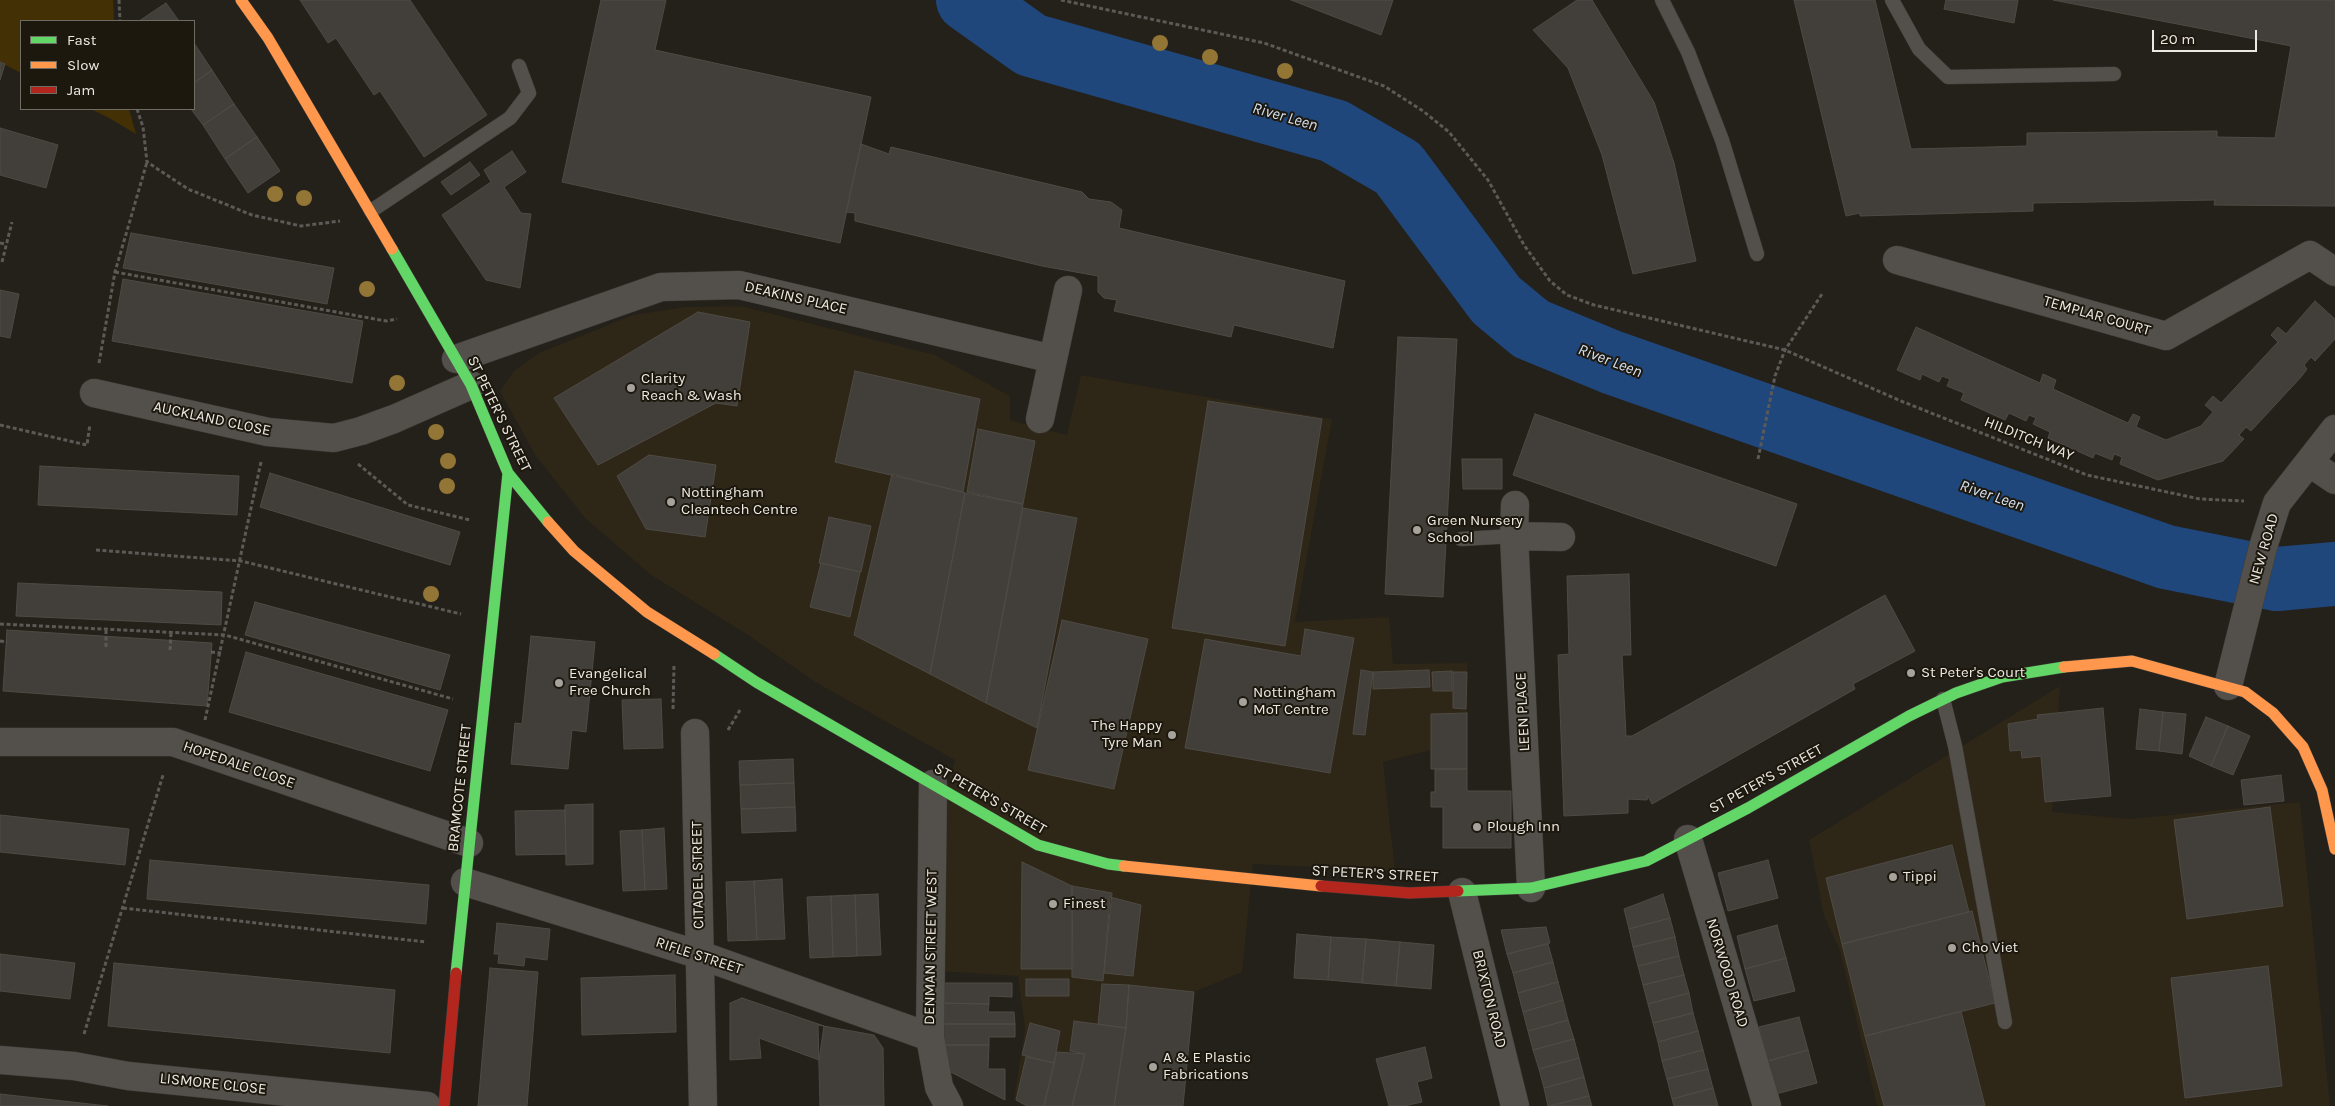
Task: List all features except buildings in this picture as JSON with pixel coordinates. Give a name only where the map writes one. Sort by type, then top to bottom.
[{"type":"street","name":"ST PETER'S STREET","points":[[241,0],[268,38],[456,358],[470,384],[508,473],[533,505],[574,551],[647,612],[674,627],[756,682],[1038,845],[1108,864],[1330,887],[1409,893],[1532,888],[1646,861],[1943,699],[2002,677],[2044,669],[2132,661],[2228,686],[2244,692],[2273,713],[2304,747],[2322,790],[2335,849]]},
{"type":"street","name":"TEMPLAR COURT","points":[[1897,260],[2166,336],[2310,255],[2335,272]]},
{"type":"street","name":"DEAKINS PLACE","points":[[456,358],[661,287],[739,285],[1053,360]]},
{"type":"street","points":[[1040,419],[1068,290]]},
{"type":"street","name":"AUCKLAND CLOSE","points":[[94,393],[268,432],[334,438],[394,419],[470,384]]},
{"type":"street","name":"NEW ROAD","points":[[2228,686],[2263,547],[2277,503],[2335,429]]},
{"type":"street","points":[[2310,463],[2335,480]]},
{"type":"street","name":"BRAMCOTE STREET","points":[[444,1106],[469,842],[508,473]]},
{"type":"street","name":"LEEN PLACE","points":[[1515,505],[1514,536],[1532,888]]},
{"type":"street","points":[[1514,536],[1561,536]]},
{"type":"street","name":"CITADEL STREET","points":[[695,733],[703,1106]]},
{"type":"street","name":"HOPEDALE CLOSE","points":[[0,742],[173,742],[469,842]]},
{"type":"street","name":"DENMAN STREET WEST","points":[[933,784],[930,1037],[938,1087],[948,1106]]},
{"type":"street","name":"NORWOOD ROAD","points":[[1688,839],[1767,1106]]},
{"type":"street","name":"RIFLE STREET","points":[[465,882],[700,955],[930,1037]]},
{"type":"street","name":"BRIXTON ROAD","points":[[1462,892],[1515,1106]]},
{"type":"street","name":"LISMORE CLOSE","points":[[0,1060],[74,1066],[128,1076],[426,1106]]},
{"type":"lane","points":[[1662,0],[1688,52],[1718,131],[1757,254]]},
{"type":"lane","points":[[1892,0],[1919,49],[1948,77],[2114,74]]},
{"type":"lane","points":[[372,214],[510,118],[529,93],[519,66]]},
{"type":"lane","points":[[1461,539],[1514,536]]},
{"type":"lane","points":[[1943,699],[1955,746],[2005,1022]]},
{"type":"path","points":[[118,0],[120,20]]},
{"type":"path","name":"HILDITCH WAY","points":[[1061,0],[1264,43],[1384,86],[1422,111],[1448,132],[1488,180],[1524,246],[1550,281],[1568,295],[1594,305],[1785,350],[1901,401],[2087,475],[2200,498],[2277,503]]},
{"type":"path","points":[[0,425],[87,445],[115,272],[147,162],[143,127],[137,110]]},
{"type":"path","points":[[147,162],[188,189],[252,215],[301,226],[372,214]]},
{"type":"path","points":[[2,262],[12,222]]},
{"type":"path","points":[[0,243],[6,244]]},
{"type":"path","points":[[115,272],[386,321],[430,312]]},
{"type":"path","points":[[1758,459],[1775,376],[1785,350],[1822,294]]},
{"type":"path","points":[[198,752],[225,636],[268,432]]},
{"type":"path","points":[[334,438],[359,466],[408,505],[502,528]]},
{"type":"path","points":[[96,550],[240,561],[460,614],[492,626]]},
{"type":"path","points":[[0,624],[225,636],[451,698]]},
{"type":"path","points":[[674,627],[672,735],[695,733],[726,734],[756,682]]},
{"type":"path","points":[[106,630],[106,647]]},
{"type":"path","points":[[170,633],[170,650]]},
{"type":"path","points":[[0,641],[7,642]]},
{"type":"path","points":[[211,652],[221,653]]},
{"type":"path","points":[[74,1066],[173,742]]},
{"type":"path","points":[[123,908],[459,946]]},
{"type":"shaded area","points":[[0,0],[113,0],[114,20],[20,20],[20,72],[0,62]]},
{"type":"shaded area","points":[[93,110],[129,110],[136,134]]},
{"type":"shaded area","points":[[741,306],[935,355],[1010,396],[1010,420],[1067,435],[1081,375],[1332,419],[1295,622],[1389,617],[1393,664],[1467,663],[1467,713],[1431,714],[1431,750],[1383,762],[1395,871],[1253,864],[1242,972],[1194,992],[1183,1106],[1027,1106],[1014,1100],[1025,1029],[1018,976],[937,971],[937,825],[955,760],[815,682],[748,635],[651,575],[585,518],[535,455],[500,391],[514,371],[539,353],[633,315],[685,307]]},
{"type":"shaded area","points":[[2060,686],[2052,812],[2131,819],[2300,802],[2330,1106],[1877,1106],[1840,951],[1824,916],[1809,840]]},
{"type":"waterway","name":"River Leen","points":[[968,0],[1031,45],[1334,131],[1398,168],[1496,300],[1531,329],[1611,362],[2166,557],[2277,579],[2335,574]]},
{"type":"traffic: fast","points":[[392,249],[471,385],[508,473],[548,522]]},
{"type":"traffic: fast","points":[[456,973],[508,473]]},
{"type":"traffic: fast","points":[[714,654],[756,682],[1038,845],[1108,864],[1124,866]]},
{"type":"traffic: fast","points":[[1458,891],[1531,888],[1646,861],[1748,808],[1909,716],[1956,693],[2002,677],[2064,667]]},
{"type":"traffic: slow","points":[[241,0],[268,38],[392,249]]},
{"type":"traffic: slow","points":[[548,522],[574,551],[647,612],[714,654]]},
{"type":"traffic: slow","points":[[2064,667],[2132,661],[2245,692],[2273,713],[2303,747],[2322,790],[2335,849]]},
{"type":"traffic: slow","points":[[1124,866],[1321,886]]},
{"type":"traffic: jam","points":[[1321,886],[1409,893],[1458,891]]},
{"type":"traffic: jam","points":[[444,1106],[456,973]]},
{"type":"place","name":"Clarity Reach & Wash","points":[[631,388]]},
{"type":"place","name":"Nottingham Cleantech Centre","points":[[671,502]]},
{"type":"place","name":"Green Nursery School","points":[[1417,530]]},
{"type":"place","name":"St Peter's Court","points":[[1911,673]]},
{"type":"place","name":"Evangelical Free Church","points":[[559,683]]},
{"type":"place","name":"Nottingham MoT Centre","points":[[1243,702]]},
{"type":"place","name":"The Happy Tyre Man","points":[[1172,735]]},
{"type":"place","name":"Plough Inn","points":[[1477,827]]},
{"type":"place","name":"Tippi","points":[[1893,877]]},
{"type":"place","name":"Finest","points":[[1053,904]]},
{"type":"place","name":"Cho Viet","points":[[1952,948]]},
{"type":"place","name":"A & E Plastic Fabrications","points":[[1153,1067]]}]
